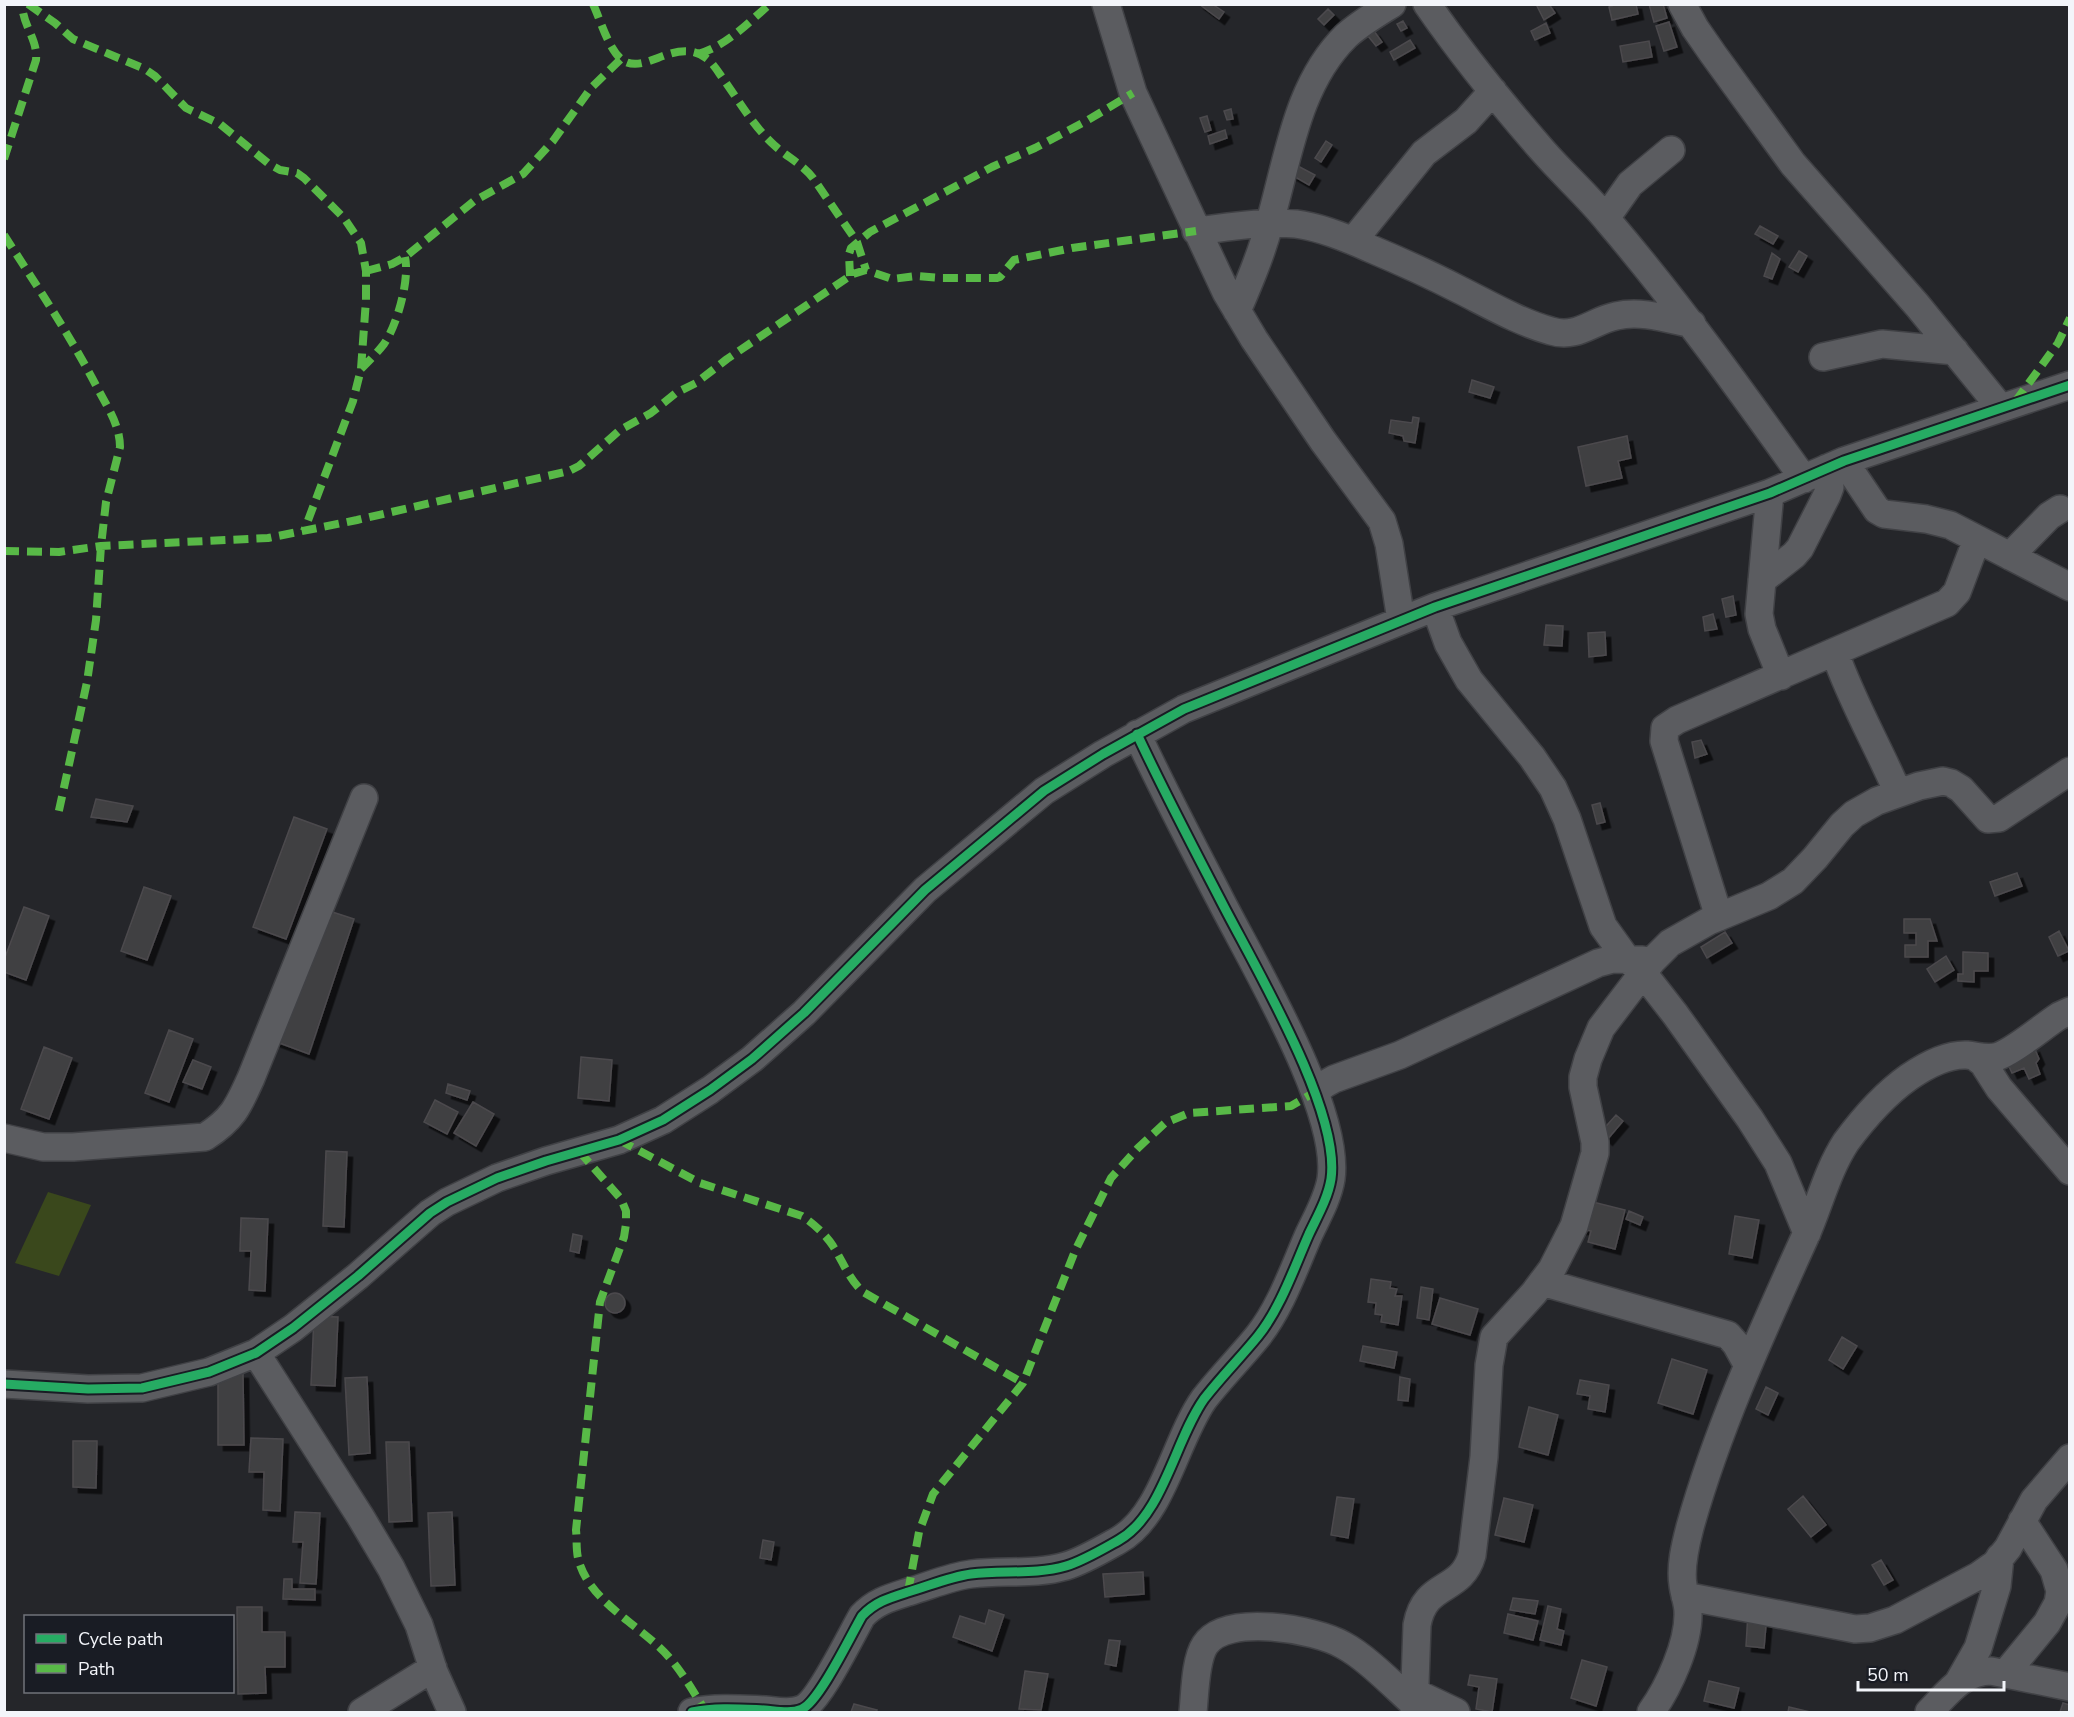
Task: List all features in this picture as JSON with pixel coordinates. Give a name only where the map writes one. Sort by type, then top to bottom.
[{"type":"street","points":[[1106,4],[1133,93],[1211,264],[1237,311],[1323,441],[1382,521],[1389,544],[1401,620]]},
{"type":"street","points":[[1237,311],[1253,274],[1270,224],[1308,91],[1322,66],[1347,36],[1392,4]]},
{"type":"street","points":[[1427,4],[1459,50],[1544,153],[1606,218],[1692,324],[1825,469],[1884,514],[1926,519],[1950,525],[2070,587]]},
{"type":"street","points":[[1682,4],[1713,54],[1793,164],[1917,305],[2000,407]]},
{"type":"street","points":[[1353,241],[1424,153],[1466,121],[1493,91]]},
{"type":"street","points":[[1606,218],[1630,184],[1671,150]]},
{"type":"street","points":[[1196,231],[1270,224],[1298,224],[1353,241],[1427,273],[1522,321],[1553,332],[1574,333],[1615,316],[1632,314],[1692,324]]},
{"type":"street","points":[[1823,357],[1882,344],[1954,351]]},
{"type":"street","points":[[4,1384],[78,1389],[142,1388],[209,1372],[255,1353],[293,1328],[358,1276],[430,1213],[447,1202],[497,1178],[619,1140],[663,1120],[710,1090],[752,1059],[804,1013],[925,890],[1044,791],[1137,734],[1184,709],[1435,606],[1770,493],[1825,469],[2000,407],[2070,385]]},
{"type":"street","points":[[1762,580],[1800,548],[1830,487],[1825,469]]},
{"type":"street","points":[[1770,493],[1759,614],[1762,629],[1781,676]]},
{"type":"street","points":[[2010,556],[2049,516],[2060,509]]},
{"type":"street","points":[[1719,917],[1663,733],[1665,728],[1670,723],[1947,603],[1957,592],[1977,539]]},
{"type":"street","points":[[1435,606],[1448,644],[1469,680],[1532,757],[1553,788],[1567,819],[1603,926],[1640,964],[1731,1090],[1778,1163],[1807,1233]]},
{"type":"street","points":[[1835,653],[1853,700],[1883,757],[1898,793]]},
{"type":"street","points":[[692,1713],[728,1709],[803,1711],[815,1698],[861,1616],[871,1606],[885,1599],[968,1574],[1037,1572],[1068,1566],[1122,1539],[1140,1524],[1157,1496],[1188,1425],[1202,1402],[1260,1334],[1276,1307],[1324,1202],[1330,1181],[1332,1159],[1315,1092],[1283,1023],[1137,734]]},
{"type":"street","points":[[1415,1703],[1419,1612],[1426,1600],[1461,1577],[1468,1568],[1472,1556],[1484,1457],[1489,1365],[1494,1337],[1552,1269],[1574,1226],[1595,1153],[1595,1142],[1583,1087],[1588,1059],[1601,1028],[1640,964],[1689,931],[1769,896],[1793,881],[1854,814],[1898,793],[1935,783],[1951,783],[1960,789],[1988,819],[1999,818],[2070,771]]},
{"type":"street","points":[[4,1138],[43,1147],[73,1147],[205,1137],[221,1126],[236,1111],[251,1078],[364,798]]},
{"type":"street","points":[[1315,1092],[1334,1079],[1400,1055],[1598,963],[1640,964]]},
{"type":"street","points":[[1651,1713],[1660,1700],[1682,1648],[1688,1625],[1682,1575],[1686,1542],[1703,1479],[1747,1365],[1807,1233],[1832,1166],[1847,1142],[1875,1108],[1908,1078],[1930,1064],[1950,1057],[1999,1056],[2070,1011]]},
{"type":"street","points":[[1974,1056],[1983,1063],[1999,1089],[2070,1171]]},
{"type":"street","points":[[1542,1282],[1728,1335],[1733,1338],[1747,1365]]},
{"type":"street","points":[[255,1353],[391,1568],[419,1625],[433,1668],[452,1713]]},
{"type":"street","points":[[1685,1596],[1846,1627],[1870,1628],[1895,1620],[1978,1576],[1995,1564],[2008,1548],[2040,1492],[2070,1458]]},
{"type":"street","points":[[2005,1674],[2047,1623],[2058,1603],[2065,1601],[2054,1570],[2022,1521]]},
{"type":"street","points":[[1958,1683],[1978,1648],[1997,1586],[2001,1565],[2000,1557]]},
{"type":"street","points":[[1193,1713],[1203,1647],[1209,1639],[1222,1631],[1239,1627],[1273,1628],[1325,1636],[1346,1646],[1415,1703],[1456,1713]]},
{"type":"street","points":[[362,1713],[433,1668]]},
{"type":"street","points":[[1929,1713],[1958,1683],[1969,1675],[1979,1672],[1990,1671],[2070,1687]]},
{"type":"green space","points":[[48,1192],[91,1205],[59,1276],[15,1263]]},
{"type":"building","points":[[1199,4],[1212,4],[1224,12],[1219,19]]},
{"type":"building","points":[[1536,4],[1549,4],[1555,13],[1544,20]]},
{"type":"building","points":[[1617,4],[1636,4],[1638,14],[1612,20],[1609,7]]},
{"type":"building","points":[[1649,4],[1663,4],[1667,18],[1654,22]]},
{"type":"building","points":[[1328,9],[1334,15],[1324,25],[1318,19]]},
{"type":"building","points":[[1403,21],[1407,28],[1401,31],[1397,24]]},
{"type":"building","points":[[1669,22],[1677,47],[1664,51],[1656,26]]},
{"type":"building","points":[[1546,23],[1550,33],[1535,40],[1531,31]]},
{"type":"building","points":[[1374,31],[1382,42],[1376,46],[1368,36]]},
{"type":"building","points":[[1410,40],[1415,48],[1394,60],[1390,52]]},
{"type":"building","points":[[1649,41],[1652,57],[1623,62],[1620,46]]},
{"type":"building","points":[[1231,109],[1233,119],[1227,120],[1224,111]]},
{"type":"building","points":[[1207,116],[1211,130],[1205,132],[1200,118]]},
{"type":"building","points":[[1225,130],[1227,138],[1210,144],[1208,136]]},
{"type":"building","points":[[1326,141],[1332,145],[1321,162],[1315,158]]},
{"type":"building","points":[[1296,165],[1315,175],[1309,185],[1290,174]]},
{"type":"building","points":[[1760,226],[1778,236],[1773,244],[1755,234]]},
{"type":"building","points":[[1799,251],[1807,256],[1798,272],[1789,267]]},
{"type":"building","points":[[1772,253],[1780,259],[1772,279],[1764,276]]},
{"type":"building","points":[[1472,380],[1494,387],[1490,398],[1469,392]]},
{"type":"building","points":[[1413,417],[1419,418],[1415,443],[1404,441],[1403,436],[1389,433],[1391,420],[1412,423]]},
{"type":"building","points":[[1627,436],[1631,458],[1618,461],[1622,478],[1586,486],[1578,447]]},
{"type":"building","points":[[1733,596],[1736,615],[1726,617],[1722,599]]},
{"type":"building","points":[[1713,614],[1717,629],[1705,631],[1703,617]]},
{"type":"building","points":[[1546,625],[1563,626],[1562,646],[1544,645]]},
{"type":"building","points":[[1605,632],[1606,655],[1589,657],[1588,633]]},
{"type":"building","points":[[1701,740],[1707,754],[1695,758],[1692,742]]},
{"type":"building","points":[[96,799],[133,806],[127,822],[91,817]]},
{"type":"building","points":[[1600,803],[1605,822],[1597,824],[1592,805]]},
{"type":"building","points":[[294,817],[327,829],[286,939],[253,927]]},
{"type":"building","points":[[2017,873],[2022,886],[1995,896],[1990,882]]},
{"type":"building","points":[[144,887],[171,896],[147,960],[121,951]]},
{"type":"building","points":[[24,907],[49,916],[26,980],[4,972],[4,960]]},
{"type":"building","points":[[320,908],[354,919],[309,1054],[274,1041]]},
{"type":"building","points":[[1904,919],[1930,919],[1937,941],[1928,941],[1928,957],[1905,957],[1905,945],[1916,945],[1916,933],[1904,933]]},
{"type":"building","points":[[2059,931],[2069,951],[2058,956],[2049,937]]},
{"type":"building","points":[[1725,932],[1732,943],[1707,958],[1701,947]]},
{"type":"building","points":[[1963,952],[1988,953],[1988,971],[1974,971],[1974,982],[1958,981],[1958,974],[1963,974]]},
{"type":"building","points":[[1946,956],[1954,970],[1935,982],[1927,969]]},
{"type":"building","points":[[169,1030],[193,1039],[169,1102],[145,1093]]},
{"type":"building","points":[[44,1047],[72,1058],[49,1119],[21,1109]]},
{"type":"building","points":[[2034,1047],[2039,1059],[2036,1063],[2040,1074],[2029,1079],[2024,1068],[2012,1073],[2006,1060]]},
{"type":"building","points":[[581,1057],[612,1060],[609,1101],[578,1098]]},
{"type":"building","points":[[193,1060],[211,1067],[202,1089],[183,1082]]},
{"type":"building","points":[[448,1084],[470,1091],[467,1100],[446,1093]]},
{"type":"building","points":[[435,1100],[458,1112],[447,1134],[424,1122]]},
{"type":"building","points":[[473,1102],[494,1114],[476,1146],[454,1133]]},
{"type":"building","points":[[1616,1115],[1623,1121],[1607,1140],[1600,1133]]},
{"type":"building","points":[[326,1151],[347,1152],[344,1227],[323,1226]]},
{"type":"building","points":[[1585,1200],[1625,1210],[1615,1249],[1588,1242],[1591,1231],[1578,1228]]},
{"type":"building","points":[[1629,1211],[1643,1217],[1640,1225],[1626,1219]]},
{"type":"building","points":[[1735,1216],[1759,1220],[1752,1258],[1729,1254]]},
{"type":"building","points":[[241,1218],[268,1219],[265,1291],[249,1290],[251,1251],[240,1251]]},
{"type":"building","points":[[573,1234],[582,1236],[579,1253],[570,1251]]},
{"type":"building","points":[[1371,1279],[1391,1282],[1390,1288],[1397,1289],[1395,1296],[1402,1296],[1398,1325],[1381,1322],[1382,1315],[1375,1314],[1376,1303],[1368,1302]]},
{"type":"building","points":[[1421,1287],[1433,1289],[1429,1320],[1417,1318]]},
{"type":"building","points":[[615,1293],[622,1296],[625,1303],[622,1310],[615,1313],[608,1310],[605,1303],[608,1296]]},
{"type":"building","points":[[1440,1298],[1478,1309],[1470,1335],[1432,1324]]},
{"type":"building","points":[[314,1316],[338,1317],[335,1386],[311,1385]]},
{"type":"building","points":[[1842,1337],[1857,1346],[1843,1369],[1829,1360]]},
{"type":"building","points":[[1363,1346],[1397,1352],[1394,1368],[1360,1361]]},
{"type":"building","points":[[1672,1359],[1707,1370],[1693,1414],[1658,1403]]},
{"type":"building","points":[[218,1373],[243,1373],[244,1445],[218,1445]]},
{"type":"building","points":[[367,1377],[370,1453],[349,1455],[345,1378]]},
{"type":"building","points":[[1400,1377],[1410,1379],[1408,1401],[1398,1400]]},
{"type":"building","points":[[1580,1380],[1609,1385],[1605,1412],[1588,1409],[1590,1396],[1577,1394]]},
{"type":"building","points":[[1766,1387],[1778,1393],[1768,1415],[1756,1409]]},
{"type":"building","points":[[1529,1407],[1558,1415],[1548,1455],[1519,1447]]},
{"type":"building","points":[[251,1438],[283,1439],[280,1511],[263,1510],[264,1472],[249,1472]]},
{"type":"building","points":[[73,1441],[97,1441],[96,1488],[73,1487]]},
{"type":"building","points":[[386,1442],[409,1442],[412,1521],[389,1522]]},
{"type":"building","points":[[1803,1496],[1826,1525],[1811,1537],[1788,1509]]},
{"type":"building","points":[[1337,1497],[1354,1499],[1348,1538],[1331,1535]]},
{"type":"building","points":[[1504,1498],[1533,1505],[1524,1542],[1495,1535]]},
{"type":"building","points":[[295,1512],[320,1513],[316,1584],[300,1583],[303,1542],[293,1542]]},
{"type":"building","points":[[452,1512],[455,1585],[431,1586],[428,1513]]},
{"type":"building","points":[[763,1540],[774,1542],[771,1560],[760,1558]]},
{"type":"building","points":[[1881,1560],[1893,1580],[1884,1585],[1872,1565]]},
{"type":"building","points":[[1143,1572],[1144,1594],[1105,1597],[1103,1574]]},
{"type":"building","points":[[284,1579],[292,1579],[292,1589],[315,1589],[315,1600],[283,1599]]},
{"type":"building","points":[[1513,1598],[1538,1601],[1535,1614],[1510,1610]]},
{"type":"building","points":[[1548,1606],[1561,1609],[1557,1629],[1564,1631],[1561,1645],[1540,1640]]},
{"type":"building","points":[[237,1607],[262,1607],[262,1632],[285,1632],[285,1667],[265,1667],[266,1693],[238,1694]]},
{"type":"building","points":[[989,1610],[1004,1615],[992,1651],[953,1637],[960,1616],[985,1624]]},
{"type":"building","points":[[1748,1613],[1767,1614],[1764,1648],[1746,1646]]},
{"type":"building","points":[[1508,1614],[1538,1621],[1533,1640],[1504,1633]]},
{"type":"building","points":[[1109,1640],[1120,1641],[1116,1666],[1105,1664]]},
{"type":"building","points":[[1582,1660],[1607,1667],[1596,1706],[1571,1698]]},
{"type":"building","points":[[1025,1671],[1048,1674],[1041,1710],[1019,1709]]},
{"type":"building","points":[[1470,1675],[1497,1679],[1492,1712],[1476,1709],[1479,1687],[1468,1685]]},
{"type":"building","points":[[1709,1681],[1739,1688],[1734,1708],[1704,1701]]},
{"type":"building","points":[[2063,1703],[2070,1705],[2070,1712],[2060,1712]]},
{"type":"building","points":[[854,1704],[877,1710],[876,1712],[851,1712]]},
{"type":"building","points":[[1789,1707],[1810,1712],[1788,1712]]},
{"type":"marked path","points":[[4,159],[36,60],[35,46],[25,20],[22,4]]},
{"type":"marked path","points":[[28,4],[73,39],[145,69],[155,76],[186,108],[220,124],[269,164],[280,170],[297,173],[304,178],[344,218],[361,243],[366,271],[361,369],[353,401],[304,531]]},
{"type":"marked path","points":[[593,4],[612,47],[620,58],[629,63],[639,64],[682,51],[694,52],[709,60],[760,130],[813,178],[857,242],[866,270]]},
{"type":"marked path","points":[[698,54],[727,40],[770,4]]},
{"type":"marked path","points":[[366,271],[392,264],[405,257],[474,201],[523,174],[553,141],[591,88],[621,59]]},
{"type":"marked path","points":[[850,276],[851,248],[870,232],[992,167],[1035,148],[1088,120],[1133,93]]},
{"type":"marked path","points":[[4,551],[59,552],[101,546],[268,538],[569,471],[579,466],[620,430],[651,413],[676,393],[696,383],[727,359],[853,274],[866,270],[892,279],[917,276],[997,278],[1014,260],[1072,248],[1196,231]]},
{"type":"marked path","points":[[4,235],[88,371],[113,418],[120,447],[106,502],[96,620],[87,682],[58,815]]},
{"type":"marked path","points":[[361,369],[384,344],[393,326],[404,290],[405,257]]},
{"type":"marked path","points":[[2015,402],[2058,343],[2070,318]]},
{"type":"marked path","points":[[908,1592],[919,1532],[933,1494],[1023,1383],[1075,1251],[1111,1178],[1165,1123],[1189,1113],[1291,1106],[1315,1092]]},
{"type":"marked path","points":[[619,1140],[700,1183],[802,1216],[830,1242],[850,1276],[863,1292],[1023,1383]]},
{"type":"marked path","points":[[579,1151],[621,1199],[626,1211],[626,1224],[624,1237],[600,1302],[576,1530],[578,1558],[590,1585],[611,1607],[665,1653],[705,1710]]},
{"type":"cycle path","points":[[4,1384],[88,1389],[142,1388],[209,1372],[256,1353],[293,1328],[358,1276],[430,1213],[447,1202],[497,1178],[619,1140],[663,1120],[710,1090],[752,1059],[804,1013],[925,890],[1044,791],[1103,754],[1184,709],[1435,607],[1770,493],[1844,461],[2070,385]]},
{"type":"cycle path","points":[[692,1712],[710,1709],[798,1711],[809,1704],[826,1682],[862,1616],[877,1604],[895,1596],[963,1575],[1043,1570],[1066,1566],[1119,1540],[1147,1513],[1204,1399],[1258,1336],[1274,1313],[1286,1287],[1330,1186],[1330,1150],[1323,1115],[1292,1038],[1137,734]]}]
